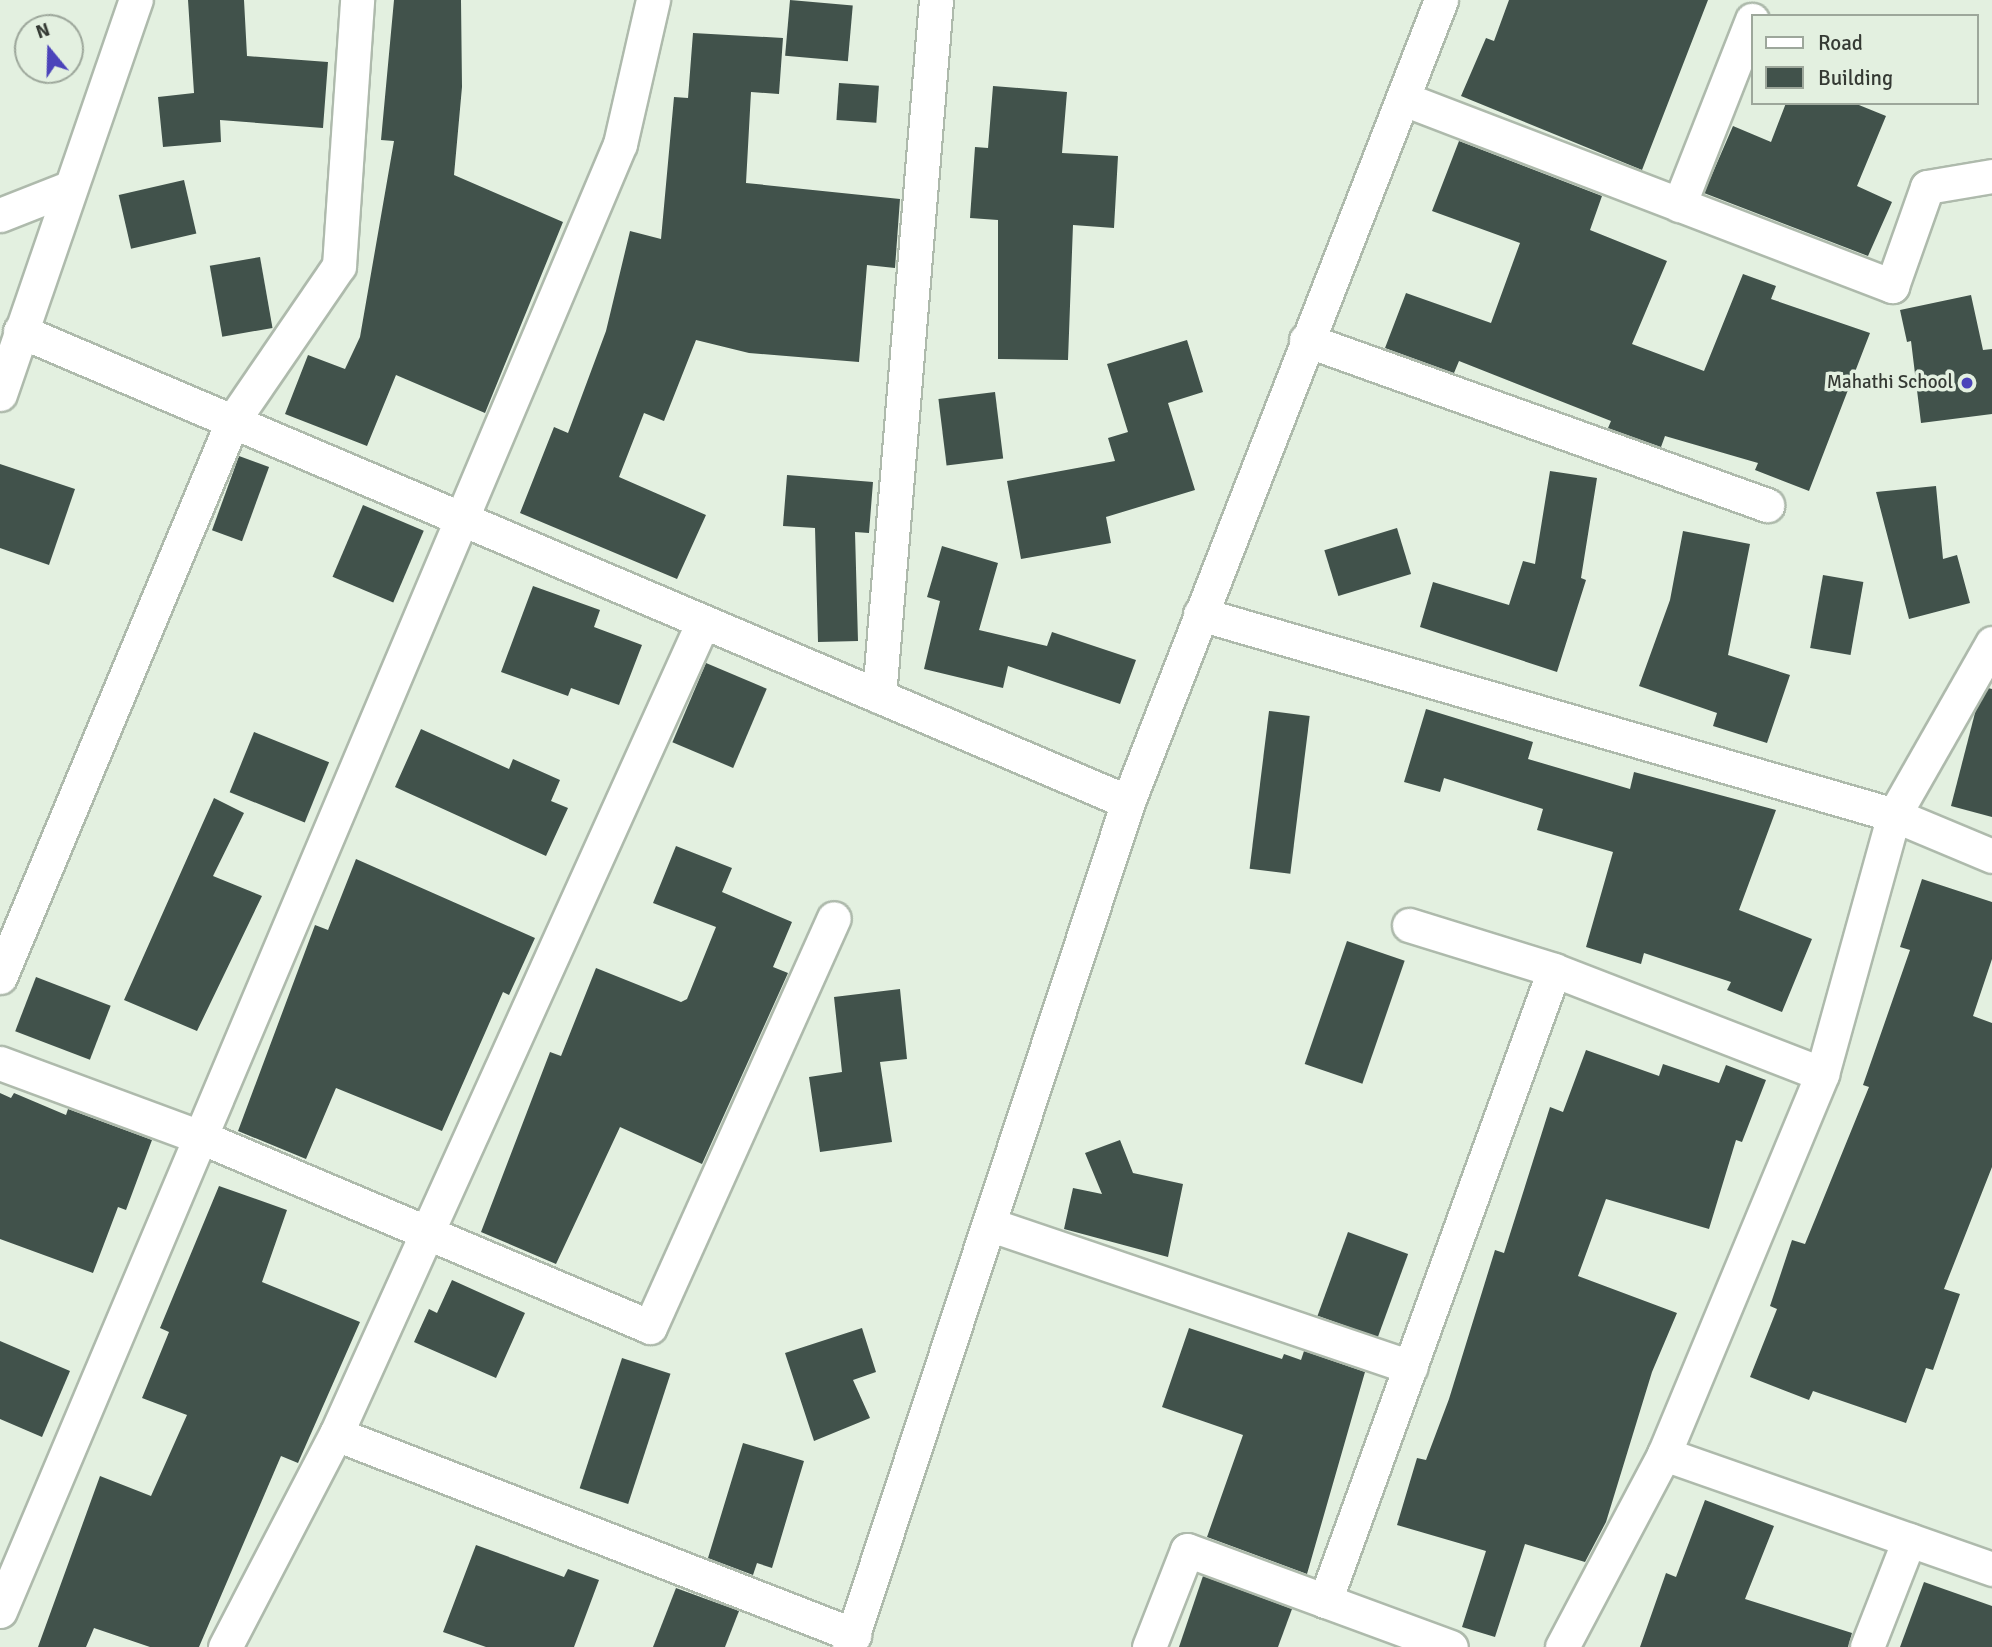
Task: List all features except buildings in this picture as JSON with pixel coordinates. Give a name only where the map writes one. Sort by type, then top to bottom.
[{"type":"street","points":[[0,394],[136,0]]},
{"type":"street","points":[[0,977],[232,422],[339,266],[357,0]]},
{"type":"street","points":[[0,1611],[203,1138],[620,145],[653,0]]},
{"type":"street","points":[[879,696],[936,0]]},
{"type":"street","points":[[336,1434],[851,1641],[991,1225],[1128,802],[1306,340],[1404,99],[1441,0]]},
{"type":"street","points":[[1679,205],[1750,26]]},
{"type":"street","points":[[1404,99],[1892,286],[1927,187],[1992,176]]},
{"type":"street","points":[[0,215],[69,188]]},
{"type":"street","points":[[20,331],[1128,802]]},
{"type":"street","points":[[1306,340],[1767,505]]},
{"type":"street","points":[[1200,614],[1895,815],[1992,856]]},
{"type":"street","points":[[225,1647],[336,1434],[703,622]]},
{"type":"street","points":[[1562,1647],[1664,1454],[1822,1074],[1895,815],[1992,643]]},
{"type":"street","points":[[0,1063],[203,1138],[426,1236],[650,1327],[834,918]]},
{"type":"street","points":[[1409,925],[1554,970],[1822,1074]]},
{"type":"street","points":[[1325,1601],[1554,970]]},
{"type":"street","points":[[991,1225],[1411,1367]]},
{"type":"street","points":[[1664,1454],[1992,1569]]},
{"type":"street","points":[[1867,1647],[1909,1540]]},
{"type":"street","points":[[1149,1647],[1187,1550],[1451,1647]]},
{"type":"place","name":"Mahathi School","points":[[1967,383]]}]
